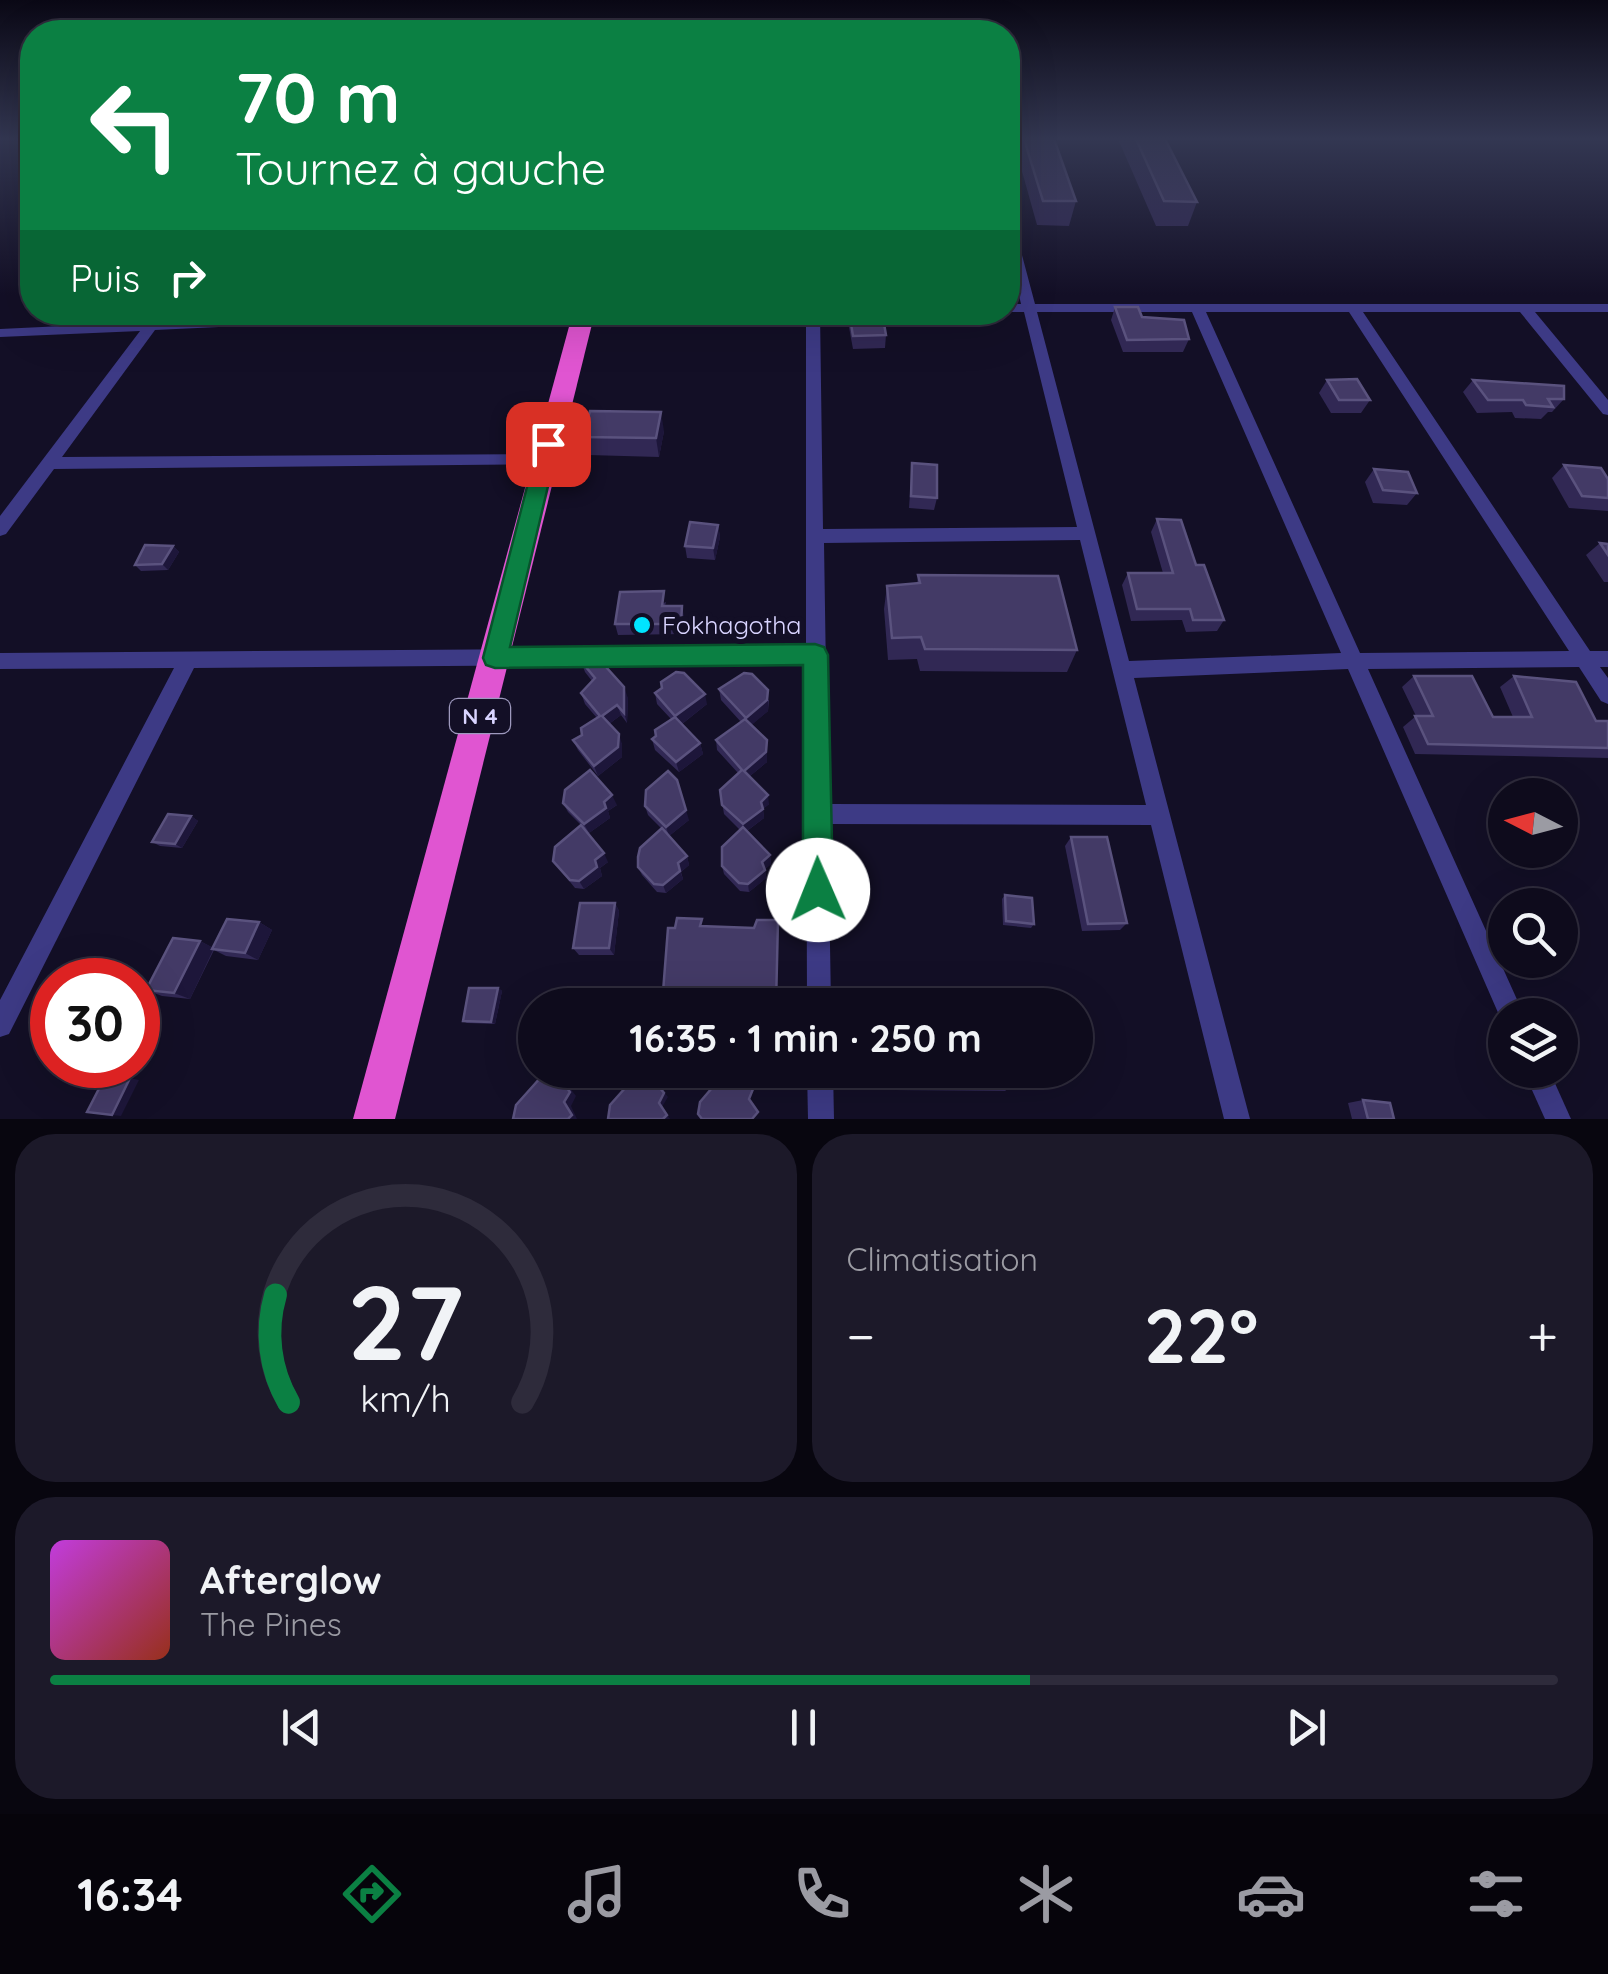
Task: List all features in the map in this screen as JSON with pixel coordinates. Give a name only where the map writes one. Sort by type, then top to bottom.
[{"type":"highway","name":"N 4","points":[[374,1119],[581,325]]},
{"type":"street","points":[[1020,270],[1238,1119]]},
{"type":"street","points":[[1020,308],[1608,308]]},
{"type":"street","points":[[1196,308],[1504,998]]},
{"type":"street","points":[[1524,308],[1608,410]]},
{"type":"street","points":[[1354,309],[1608,694]]},
{"type":"street","points":[[0,333],[89,325]]},
{"type":"street","points":[[0,529],[152,325]]},
{"type":"street","points":[[813,325],[820,988]]},
{"type":"street","points":[[49,463],[547,460]]},
{"type":"street","points":[[815,536],[1088,532]]},
{"type":"street","points":[[0,661],[815,655]]},
{"type":"street","points":[[1122,670],[1355,661],[1608,658]]},
{"type":"street","points":[[0,1025],[188,660]]},
{"type":"street","points":[[817,814],[1160,815]]},
{"type":"street","points":[[820,1088],[821,1119]]},
{"type":"street","points":[[1544,1088],[1558,1119]]},
{"type":"building","points":[[1040,191],[1073,191],[1076,201],[1043,201]]},
{"type":"building","points":[[1160,191],[1192,191],[1197,202],[1164,201]]},
{"type":"building","points":[[1115,307],[1138,307],[1142,317],[1184,320],[1189,339],[1127,340]]},
{"type":"building","points":[[851,325],[884,325],[886,335],[853,336]]},
{"type":"building","points":[[1357,379],[1370,400],[1339,400],[1327,380]]},
{"type":"building","points":[[1473,380],[1564,386],[1564,399],[1548,399],[1553,407],[1526,405],[1523,400],[1488,400]]},
{"type":"building","points":[[590,411],[661,412],[656,438],[583,437]]},
{"type":"building","points":[[912,463],[937,465],[937,498],[911,496]]},
{"type":"building","points":[[1564,465],[1601,468],[1608,479],[1608,498],[1582,496]]},
{"type":"building","points":[[1374,469],[1408,472],[1417,493],[1383,490]]},
{"type":"building","points":[[1157,519],[1181,520],[1196,565],[1204,565],[1224,620],[1193,620],[1190,609],[1137,609],[1128,573],[1173,573]]},
{"type":"building","points":[[690,522],[718,525],[713,548],[685,546]]},
{"type":"building","points":[[145,545],[173,546],[162,564],[135,565]]},
{"type":"building","points":[[918,575],[1058,576],[1077,650],[925,649],[921,637],[892,638],[887,586],[920,583]]},
{"type":"building","points":[[664,591],[662,606],[682,606],[681,624],[615,624],[620,592]]},
{"type":"building","points":[[597,657],[624,687],[624,713],[617,705],[602,716],[619,734],[618,747],[594,766],[573,740],[582,735],[581,728],[600,716],[581,693],[595,678],[581,661]]},
{"type":"building","points":[[676,672],[684,673],[705,694],[675,716],[655,693],[662,688],[661,682]]},
{"type":"building","points":[[744,673],[752,674],[768,690],[767,700],[746,718],[719,689]]},
{"type":"building","points":[[1414,676],[1472,676],[1493,717],[1532,717],[1514,676],[1576,682],[1596,721],[1608,721],[1608,748],[1428,744],[1415,716],[1433,716]]},
{"type":"building","points":[[675,717],[700,743],[676,762],[652,739],[655,730]]},
{"type":"building","points":[[745,719],[767,740],[766,752],[744,771],[768,795],[761,802],[763,809],[743,824],[722,805],[720,790],[742,770],[716,740]]},
{"type":"building","points":[[590,770],[612,795],[604,802],[606,808],[584,824],[563,803],[565,790]]},
{"type":"building","points":[[668,771],[677,780],[686,810],[666,827],[645,806],[646,790]]},
{"type":"building","points":[[168,814],[191,816],[175,844],[152,842]]},
{"type":"building","points":[[581,825],[604,853],[595,860],[597,867],[579,881],[570,880],[553,861],[555,847]]},
{"type":"building","points":[[743,827],[770,855],[762,862],[765,870],[748,884],[739,883],[722,866],[722,847]]},
{"type":"building","points":[[662,828],[687,856],[678,863],[680,871],[663,885],[654,884],[638,867],[640,848]]},
{"type":"building","points":[[1071,837],[1107,837],[1127,923],[1088,924]]},
{"type":"building","points":[[1005,895],[1032,898],[1034,924],[1006,921]]},
{"type":"building","points":[[580,903],[615,903],[609,948],[573,948]]},
{"type":"building","points":[[677,918],[702,919],[700,926],[754,928],[757,920],[778,920],[776,988],[663,988],[668,928],[675,928]]},
{"type":"building","points":[[227,919],[259,922],[245,953],[212,949]]},
{"type":"building","points":[[173,938],[200,941],[174,993],[160,992],[160,963]]},
{"type":"building","points":[[469,988],[498,988],[491,1022],[463,1021]]},
{"type":"building","points":[[99,1088],[125,1088],[112,1115],[87,1112]]},
{"type":"building","points":[[531,1088],[567,1088],[570,1092],[564,1102],[572,1115],[568,1119],[513,1119],[516,1105]]},
{"type":"building","points":[[625,1088],[660,1088],[664,1093],[659,1103],[667,1115],[663,1119],[608,1119],[610,1105]]},
{"type":"building","points":[[712,1088],[752,1088],[749,1099],[758,1112],[752,1119],[702,1119],[698,1114],[700,1102]]},
{"type":"building","points":[[1363,1100],[1390,1103],[1394,1119],[1368,1119]]},
{"type":"place","name":"Fokhagotha","points":[[642,625]]},
{"type":"route","points":[[548,444],[495,658],[815,655],[818,890]]}]
